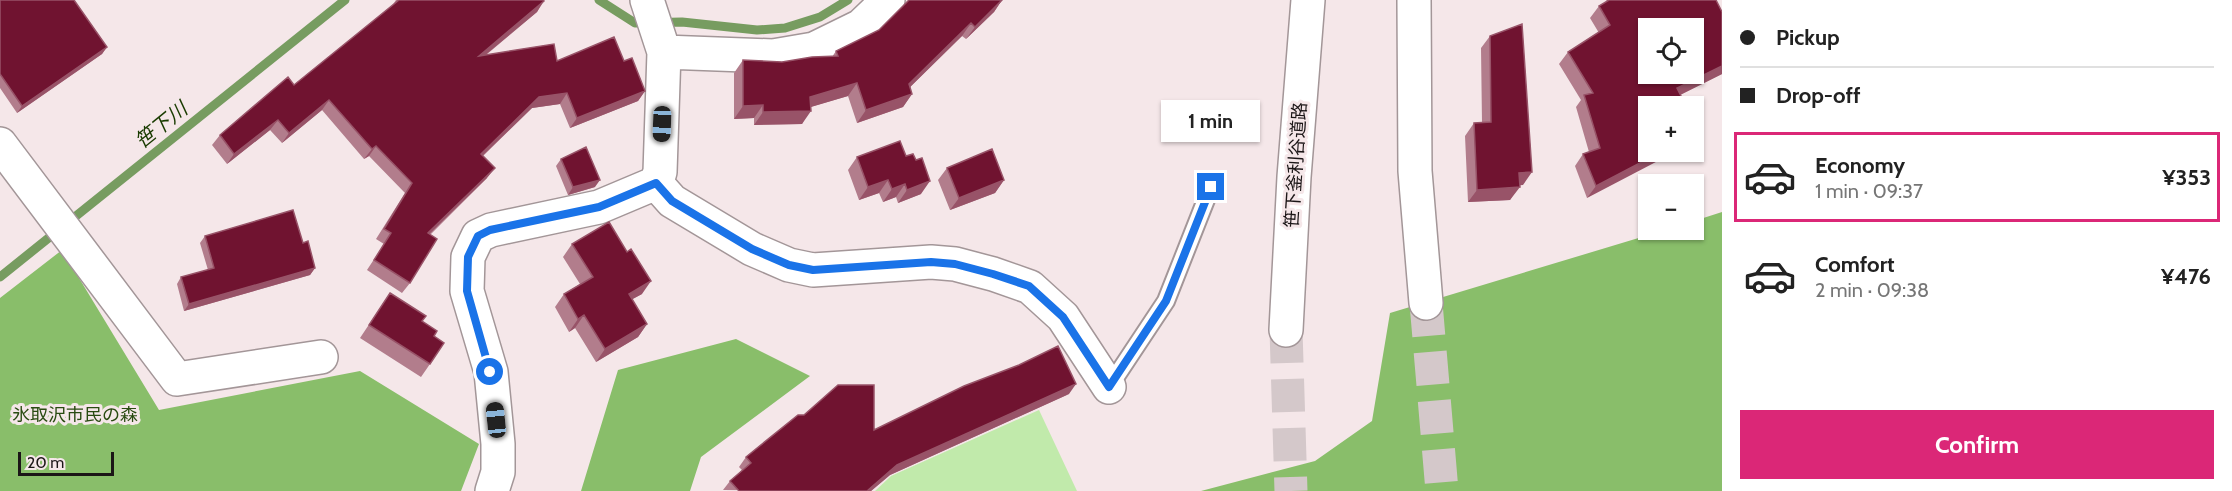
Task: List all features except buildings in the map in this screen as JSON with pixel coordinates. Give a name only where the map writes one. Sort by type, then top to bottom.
[{"type":"street","points":[[492,491],[498,472],[498,444],[490,372],[467,291],[468,257],[478,236],[490,230],[599,207],[656,183],[660,172],[664,52],[648,0]]},
{"type":"street","points":[[664,52],[773,56],[814,49],[861,26],[888,0]]},
{"type":"street","name":"笹下釜利谷道路","points":[[1286,330],[1294,177],[1308,0]]},
{"type":"street","points":[[1414,0],[1415,171],[1426,303]]},
{"type":"street","points":[[0,144],[177,379],[321,357]]},
{"type":"street","points":[[656,183],[672,201],[752,249],[789,265],[813,270],[931,262],[955,264],[1029,286],[1063,317],[1109,387]]},
{"type":"lane","points":[[1109,387],[1166,301],[1211,187]]},
{"type":"green space","points":[[1722,212],[1722,491],[1201,491],[1315,461],[1372,421],[1390,313],[1638,238],[1638,240],[1704,240],[1704,218]]},
{"type":"green space","name":"氷取沢市民の森","points":[[62,250],[159,410],[360,371],[479,444],[461,491],[0,491],[0,298]]},
{"type":"green space","points":[[736,339],[810,376],[701,457],[690,491],[581,491],[618,370]]},
{"type":"green space","points":[[1039,410],[1077,491],[875,491],[891,476]]},
{"type":"waterway","name":"笹下川","points":[[0,277],[345,0]]},
{"type":"waterway","name":"笹下川","points":[[599,0],[635,23],[682,22],[757,30],[785,28],[820,17],[848,0]]},
{"type":"tunnel","points":[[1426,303],[1442,491]]},
{"type":"tunnel","points":[[1286,330],[1291,491]]},
{"type":"route","points":[[490,372],[467,291],[468,257],[478,236],[490,230],[599,207],[656,183],[672,201],[752,249],[789,265],[813,270],[931,262],[955,264],[1029,286],[1063,317],[1109,387],[1166,301],[1211,187]]}]
